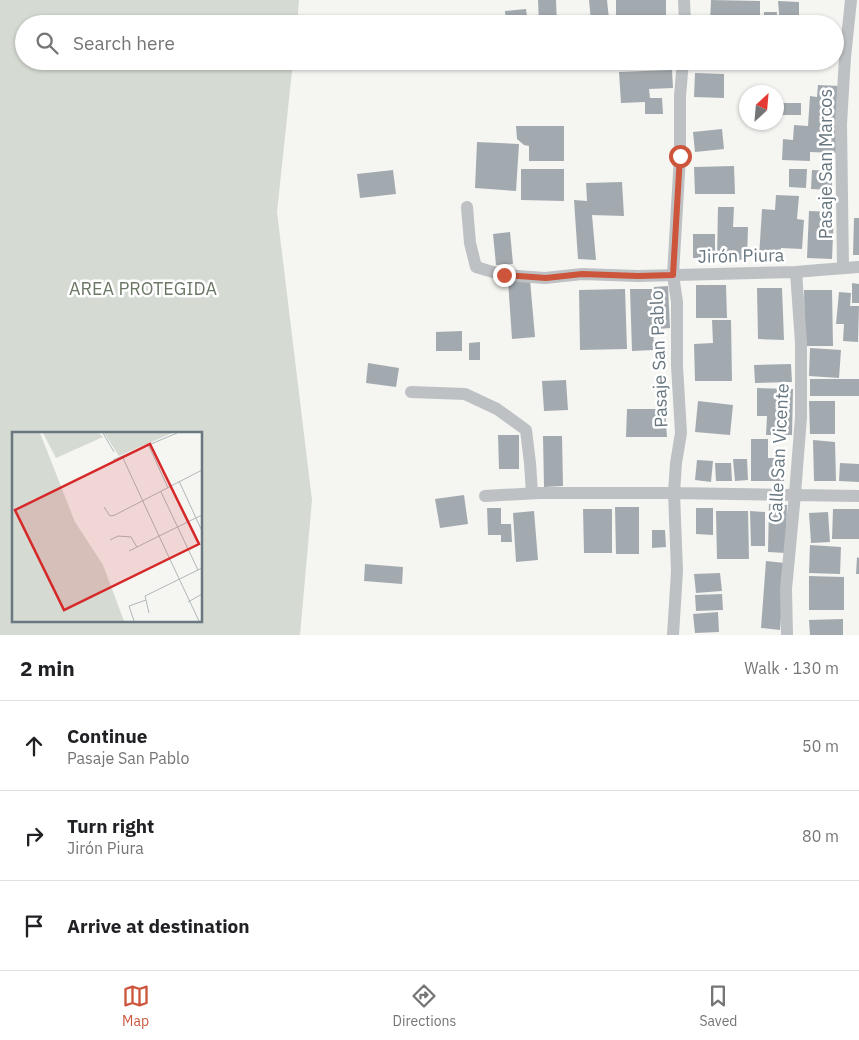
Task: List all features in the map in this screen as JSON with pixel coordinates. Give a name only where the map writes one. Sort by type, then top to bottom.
[{"type":"street","points":[[684,0],[685,15]]},
{"type":"street","name":"Pasaje San Marcos","points":[[843,268],[841,124],[851,0]]},
{"type":"street","name":"Pasaje San Pablo","points":[[673,635],[680,493],[676,463],[681,433],[677,366],[677,302],[673,275],[680,156],[680,96],[682,70]]},
{"type":"street","name":"Jirón Piura","points":[[467,207],[470,243],[476,267],[504,275],[546,278],[582,274],[638,276],[796,272],[859,267]]},
{"type":"street","name":"Calle San Vicente","points":[[787,635],[786,588],[800,417],[801,342],[796,272]]},
{"type":"street","points":[[411,392],[465,394],[497,409],[526,430],[532,493]]},
{"type":"street","points":[[485,496],[532,493],[680,493],[859,496]]},
{"type":"green space","name":"AREA PROTEGIDA","points":[[0,0],[299,0],[298,15],[15,15],[15,70],[292,70],[277,212],[312,500],[300,635],[0,635]]},
{"type":"building","points":[[538,0],[556,0],[557,15],[539,15]]},
{"type":"building","points":[[589,0],[607,0],[609,15],[590,15]]},
{"type":"building","points":[[616,0],[666,0],[666,15],[616,15]]},
{"type":"building","points":[[711,0],[760,1],[760,15],[710,15]]},
{"type":"building","points":[[778,1],[799,2],[799,15],[779,15]]},
{"type":"building","points":[[526,9],[527,15],[505,15],[505,11]]},
{"type":"building","points":[[764,12],[777,12],[777,15],[764,15]]},
{"type":"building","points":[[672,70],[673,88],[649,89],[650,98],[662,98],[663,114],[645,114],[645,102],[621,103],[619,72]]},
{"type":"building","points":[[695,73],[724,74],[724,98],[694,97]]},
{"type":"building","points":[[818,85],[839,86],[836,153],[810,152],[810,161],[782,160],[783,139],[793,140],[794,125],[808,126],[810,96],[817,97]]},
{"type":"building","points":[[784,103],[801,103],[801,115],[784,115]]},
{"type":"building","points":[[516,126],[564,126],[564,161],[529,161],[529,146],[524,145],[517,139]]},
{"type":"building","points":[[722,129],[724,149],[695,152],[693,132]]},
{"type":"building","points":[[477,142],[519,144],[516,191],[475,188]]},
{"type":"building","points":[[734,166],[735,194],[695,194],[694,167]]},
{"type":"building","points":[[521,169],[564,169],[564,201],[521,200]]},
{"type":"building","points":[[789,169],[807,169],[806,188],[789,187]]},
{"type":"building","points":[[393,170],[396,194],[360,198],[357,174]]},
{"type":"building","points":[[812,170],[832,171],[832,190],[811,189]]},
{"type":"building","points":[[622,182],[624,216],[592,215],[596,260],[578,259],[574,200],[587,201],[586,183]]},
{"type":"building","points":[[776,195],[799,196],[797,219],[804,220],[802,249],[781,248],[780,258],[759,257],[762,209],[775,210]]},
{"type":"building","points":[[718,207],[734,207],[733,227],[748,227],[747,260],[717,259]]},
{"type":"building","points":[[809,211],[834,212],[832,259],[807,258]]},
{"type":"building","points":[[854,218],[859,218],[859,255],[853,255]]},
{"type":"building","points":[[510,232],[513,264],[496,265],[493,234]]},
{"type":"building","points":[[693,234],[715,234],[715,258],[693,258]]},
{"type":"building","points":[[530,280],[535,337],[512,339],[508,281]]},
{"type":"building","points":[[852,283],[859,284],[859,303],[852,303]]},
{"type":"building","points":[[696,285],[726,285],[727,318],[696,318]]},
{"type":"building","points":[[668,286],[670,328],[657,329],[654,287]]},
{"type":"building","points":[[757,288],[782,288],[784,340],[758,339]]},
{"type":"building","points":[[625,289],[627,349],[580,350],[579,290]]},
{"type":"building","points":[[630,289],[652,289],[654,350],[632,351]]},
{"type":"building","points":[[804,290],[832,290],[833,346],[805,346]]},
{"type":"building","points":[[839,292],[851,293],[850,306],[859,306],[858,342],[843,341],[844,324],[836,324]]},
{"type":"building","points":[[712,320],[731,320],[732,381],[695,381],[694,344],[713,343]]},
{"type":"building","points":[[462,331],[462,351],[436,351],[436,332]]},
{"type":"building","points":[[480,342],[480,360],[469,360],[469,343]]},
{"type":"building","points":[[810,348],[841,350],[839,378],[809,376]]},
{"type":"building","points":[[368,363],[399,368],[396,387],[366,383]]},
{"type":"building","points":[[791,364],[792,382],[755,383],[754,365]]},
{"type":"building","points":[[810,379],[859,379],[859,396],[810,396]]},
{"type":"building","points":[[566,380],[568,410],[544,411],[542,381]]},
{"type":"building","points":[[757,388],[793,389],[792,435],[766,435],[767,416],[757,416]]},
{"type":"building","points":[[698,401],[733,405],[730,435],[695,432]]},
{"type":"building","points":[[809,401],[835,401],[835,434],[810,434]]},
{"type":"building","points":[[627,409],[665,409],[667,437],[626,437]]},
{"type":"building","points":[[498,435],[519,435],[519,469],[499,469]]},
{"type":"building","points":[[543,436],[562,436],[563,486],[544,487]]},
{"type":"building","points":[[751,439],[768,439],[768,458],[784,458],[784,481],[751,481]]},
{"type":"building","points":[[813,440],[835,442],[836,481],[814,481]]},
{"type":"building","points":[[733,459],[747,459],[748,480],[735,481]]},
{"type":"building","points":[[697,460],[713,461],[711,482],[695,480]]},
{"type":"building","points":[[715,463],[731,463],[732,481],[716,481]]},
{"type":"building","points":[[840,463],[859,464],[859,482],[839,481]]},
{"type":"building","points":[[464,495],[468,524],[440,528],[435,499]]},
{"type":"building","points":[[769,504],[787,505],[786,553],[768,552]]},
{"type":"building","points":[[615,507],[639,507],[639,554],[616,554]]},
{"type":"building","points":[[487,508],[501,508],[501,524],[511,524],[512,542],[501,542],[501,535],[488,535]]},
{"type":"building","points":[[696,508],[713,508],[713,535],[696,534]]},
{"type":"building","points":[[583,509],[612,509],[612,553],[584,553]]},
{"type":"building","points":[[833,509],[859,509],[859,539],[832,539]]},
{"type":"building","points":[[534,511],[538,560],[516,562],[513,513]]},
{"type":"building","points":[[716,511],[748,511],[749,559],[717,559]]},
{"type":"building","points":[[750,511],[765,512],[765,546],[751,546]]},
{"type":"building","points":[[828,512],[830,542],[811,543],[809,513]]},
{"type":"building","points":[[652,530],[665,530],[666,547],[652,548]]},
{"type":"building","points":[[810,545],[841,547],[840,574],[809,573]]},
{"type":"building","points":[[857,557],[859,558],[859,574],[856,574]]},
{"type":"building","points":[[766,561],[785,563],[780,630],[761,628]]},
{"type":"building","points":[[365,564],[403,567],[402,584],[364,581]]},
{"type":"building","points":[[720,573],[722,591],[696,593],[694,574]]},
{"type":"building","points":[[809,576],[844,577],[844,610],[809,610]]},
{"type":"building","points":[[722,594],[723,610],[696,611],[695,595]]},
{"type":"building","points":[[718,612],[719,632],[695,633],[693,614]]},
{"type":"building","points":[[843,619],[843,635],[810,635],[809,620]]},
{"type":"route","points":[[504,275],[546,278],[582,274],[673,275],[680,156]]}]
